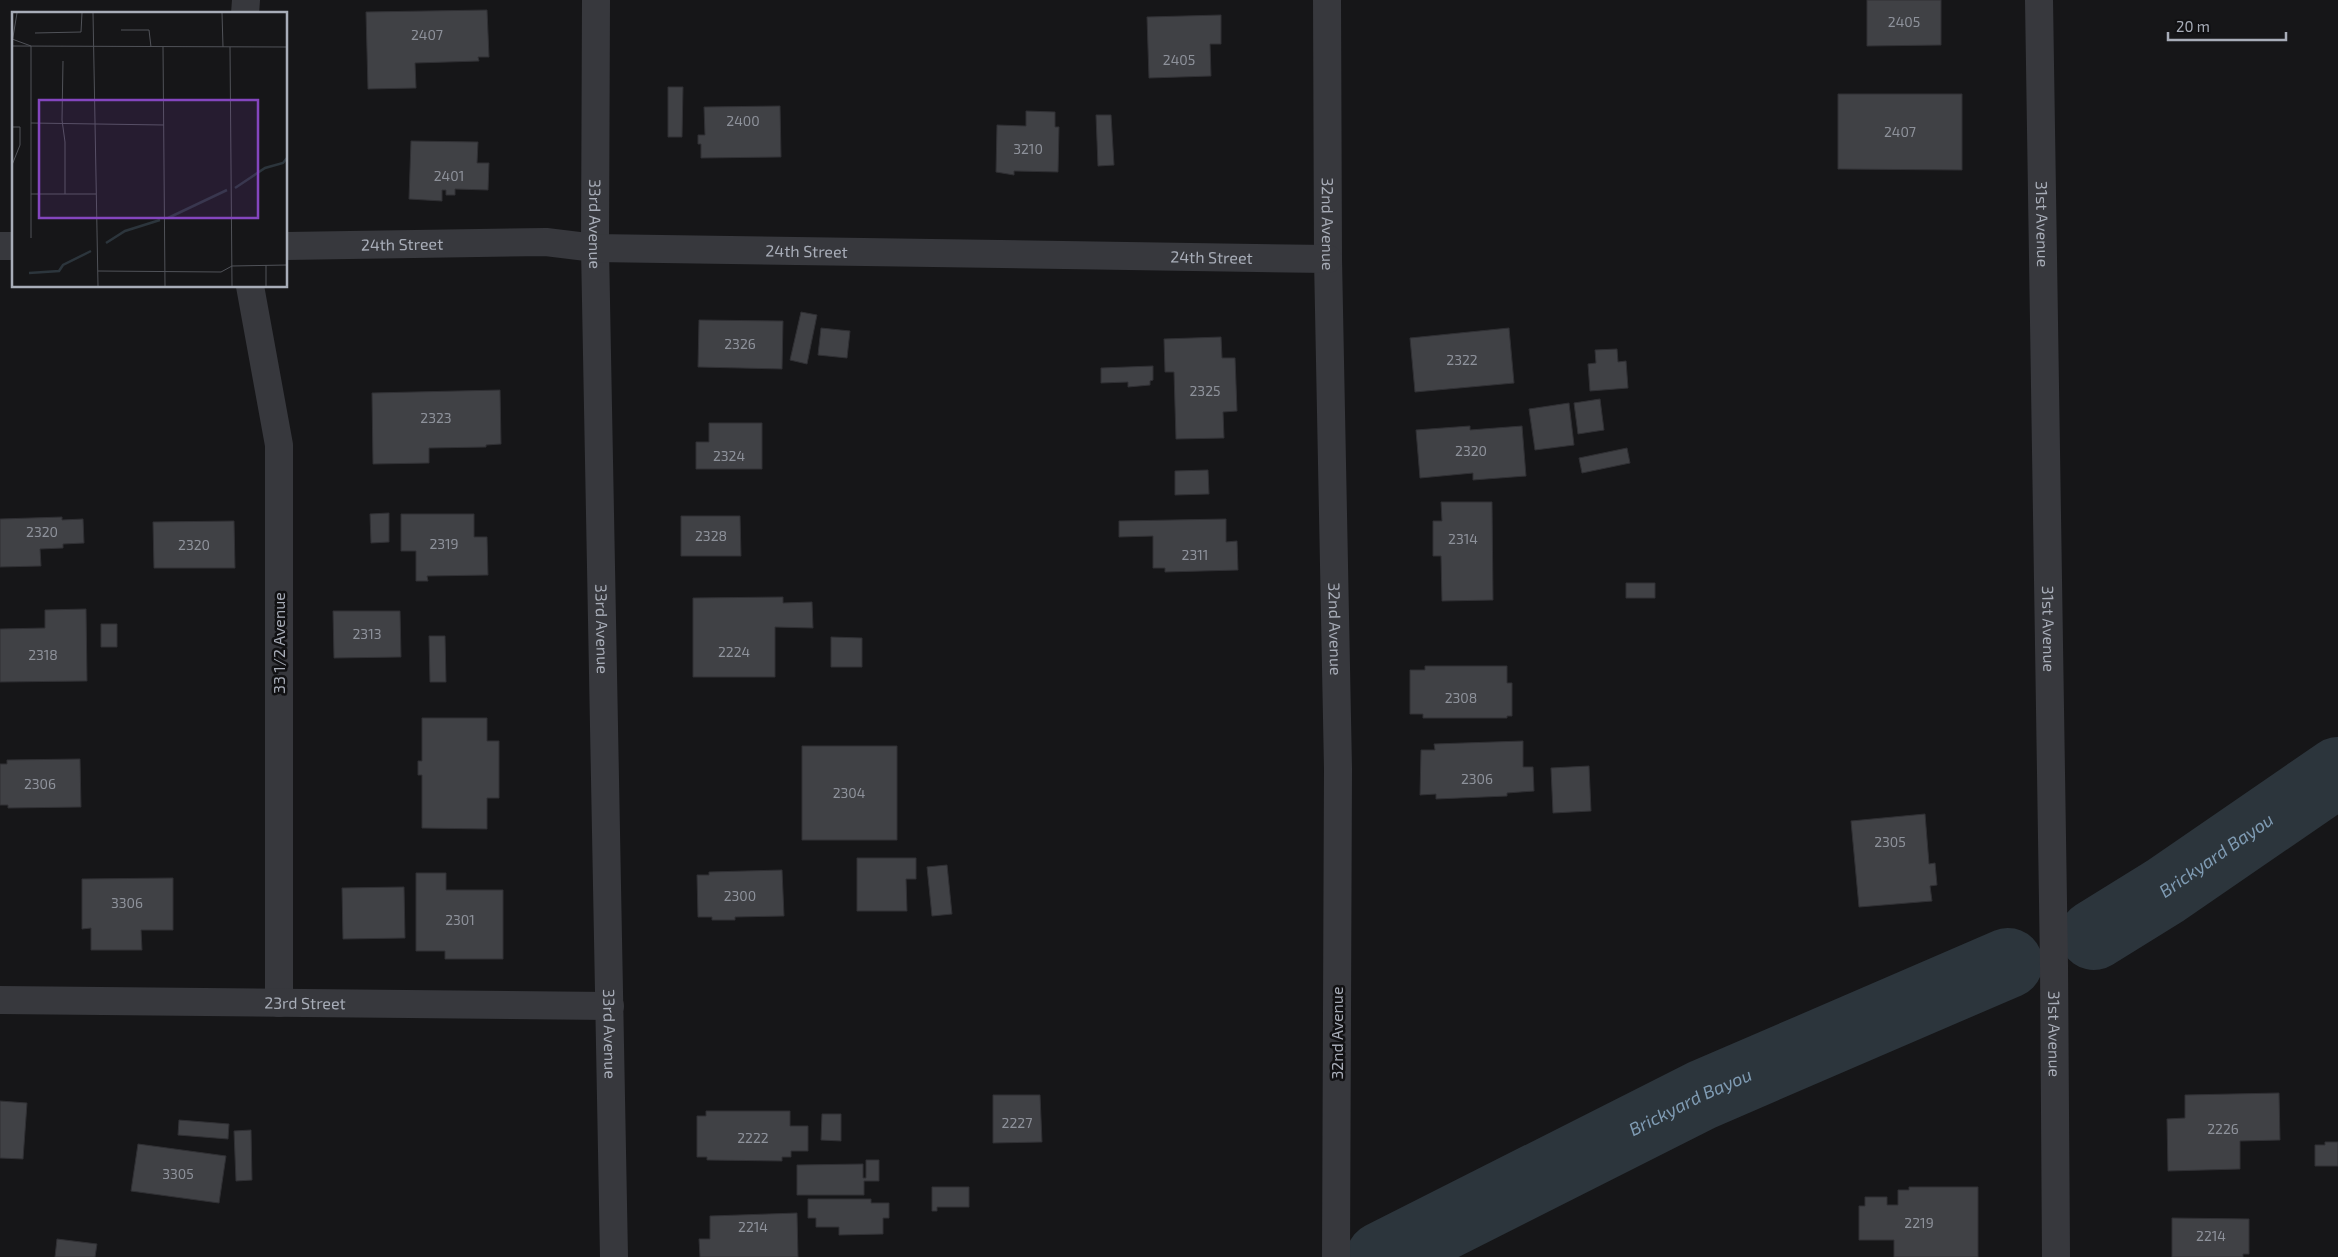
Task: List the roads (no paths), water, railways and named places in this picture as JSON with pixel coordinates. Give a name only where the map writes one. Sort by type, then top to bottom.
[{"type":"street","name":"33rd Avenue","points":[[596,0],[595,248],[614,1257]]},
{"type":"street","name":"32nd Avenue","points":[[1326,0],[1328,259],[1338,769],[1336,1257]]},
{"type":"street","name":"31st Avenue","points":[[2039,0],[2054,966],[2056,1257]]},
{"type":"street","name":"24th Street","points":[[288,246],[546,242],[595,248],[1328,259]]},
{"type":"street","name":"33 1/2 Avenue","points":[[250,288],[279,445],[279,1003]]},
{"type":"street","name":"23rd Street","points":[[0,1000],[610,1006]]},
{"type":"waterway","name":"Brickyard Bayou","points":[[2094,935],[2165,891],[2338,772]]},
{"type":"waterway","name":"Brickyard Bayou","points":[[1381,1257],[1702,1095],[2008,963]]}]
